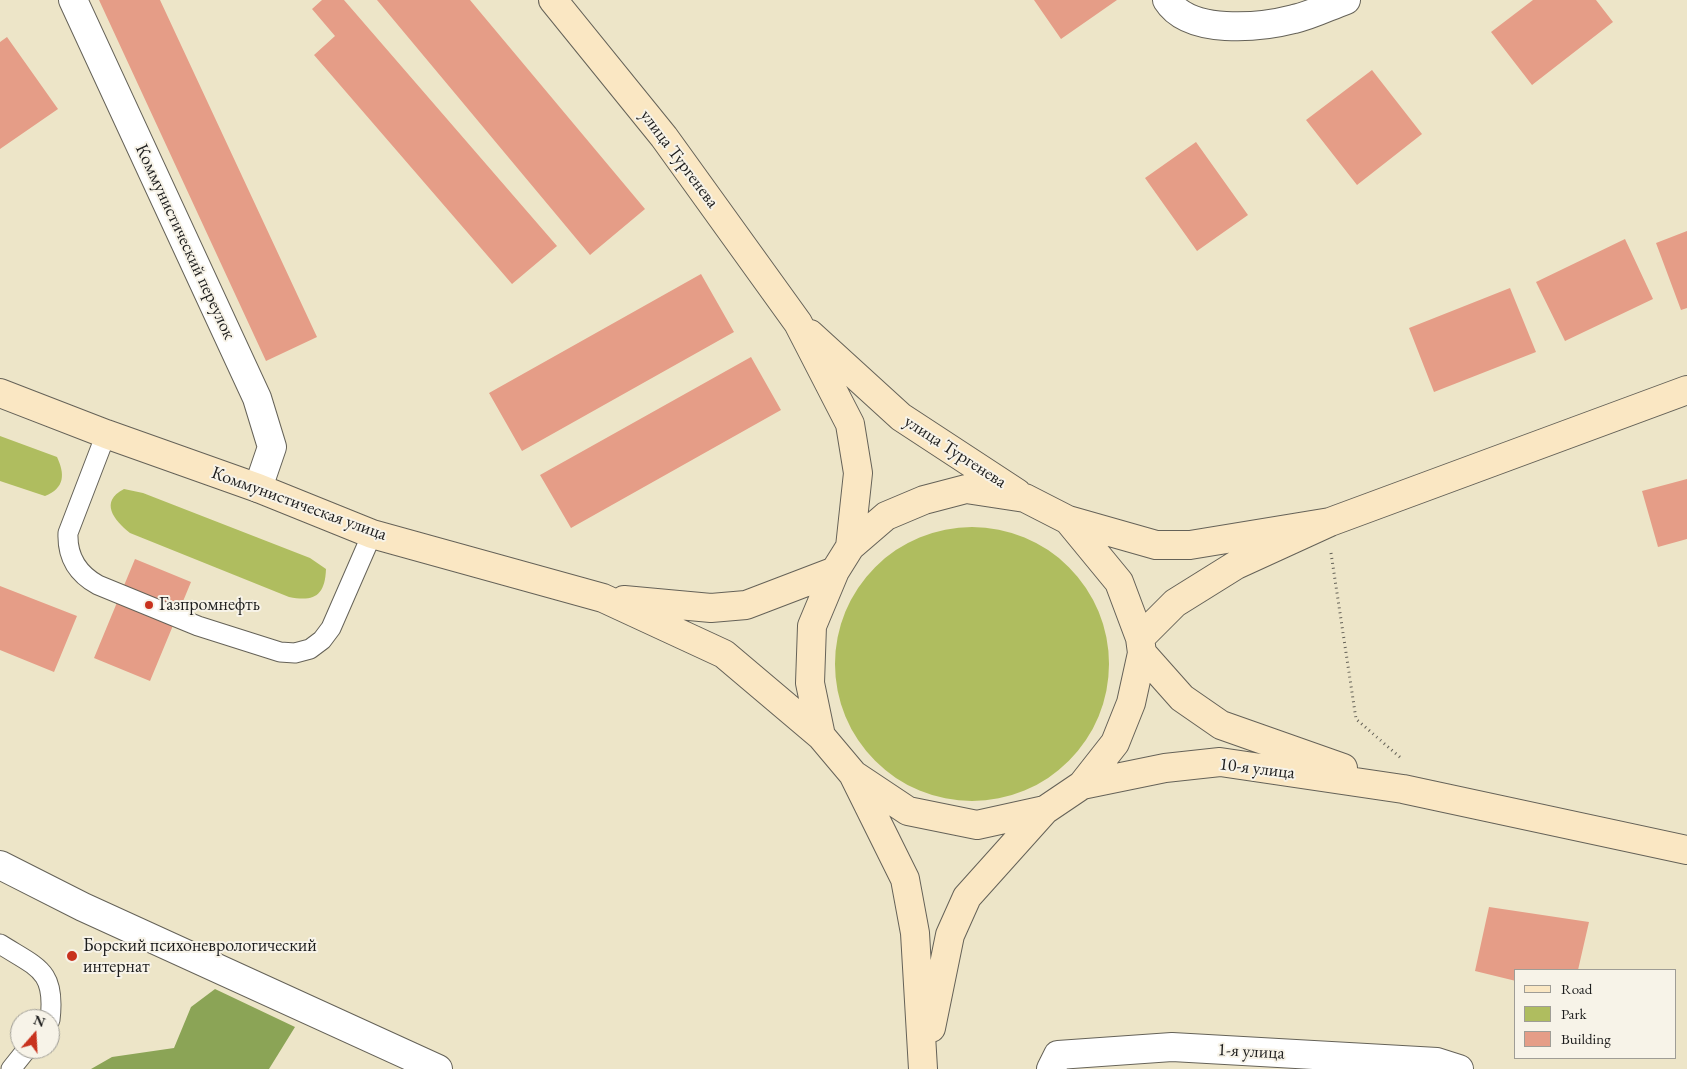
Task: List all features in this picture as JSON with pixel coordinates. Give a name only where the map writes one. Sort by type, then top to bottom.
[{"type":"street","name":"Коммунистический переулок","points":[[73,0],[257,398],[272,447],[258,488]]},
{"type":"street","name":"улица Тургенева","points":[[553,0],[664,136],[798,323],[850,424],[858,472],[850,547]]},
{"type":"street","points":[[1167,0],[1173,10],[1200,23],[1222,26],[1295,19],[1346,0]]},
{"type":"street","name":"улица Тургенева","points":[[798,323],[901,417],[1025,498]]},
{"type":"street","points":[[1141,645],[1175,603],[1236,565],[1330,522],[1687,390]]},
{"type":"street","name":"Коммунистическая улица","points":[[0,393],[106,434],[258,488],[372,534],[603,598],[724,654],[821,736],[852,774]]},
{"type":"street","points":[[821,736],[810,683],[812,626],[835,571],[850,547],[886,516],[924,500],[966,489],[1025,498],[1068,520],[1156,545],[1190,545],[1330,522]]},
{"type":"street","points":[[923,1068],[950,935],[967,897],[1045,810],[1082,785],[1115,744],[1132,703],[1141,645],[1119,582],[1068,520]]},
{"type":"street","name":"Коммунистическая улица","points":[[603,598],[711,608],[746,605],[835,571]]},
{"type":"street","name":"10-я улица","points":[[1141,645],[1182,698],[1221,725],[1403,789]]},
{"type":"street","name":"10-я улица","points":[[1082,785],[1165,768],[1220,762],[1403,789],[1687,850]]},
{"type":"street","points":[[852,774],[908,811],[977,824],[1045,810]]},
{"type":"street","points":[[852,774],[905,879],[915,933],[923,1068]]},
{"type":"street","points":[[0,865],[83,907],[428,1067]]},
{"type":"street","name":"1-я улица","points":[[1050,1069],[1058,1054],[1172,1047],[1437,1062],[1459,1069]]},
{"type":"lane","points":[[106,434],[68,533],[68,544],[74,564],[88,580],[198,626],[280,652],[295,653],[310,649],[322,640],[331,628],[372,534]]},
{"type":"lane","points":[[0,944],[39,968],[52,990],[51,1009]]},
{"type":"lane","points":[[10,1069],[18,1059]]},
{"type":"path","points":[[1330,522],[1331,564],[1356,719],[1409,764],[1403,789]]},
{"type":"green space","points":[[0,436],[57,457],[62,475],[60,485],[52,493],[45,496],[0,481]]},
{"type":"green space","points":[[124,489],[143,493],[310,558],[326,569],[320,591],[316,595],[305,599],[289,597],[130,533],[114,517],[111,505],[116,494]]},
{"type":"green space","points":[[972,527],[999,530],[1024,537],[1048,550],[1069,567],[1086,588],[1099,612],[1106,637],[1109,664],[1106,691],[1099,716],[1086,740],[1069,761],[1048,778],[1024,791],[999,798],[972,801],[945,798],[920,791],[896,778],[875,761],[858,740],[845,716],[838,691],[835,664],[838,637],[845,612],[858,588],[875,567],[896,550],[920,537],[945,530]]},
{"type":"green space","points":[[215,989],[295,1027],[269,1069],[91,1069],[112,1057],[174,1048],[191,1007]]},
{"type":"building","points":[[99,0],[160,0],[317,337],[266,361]]},
{"type":"building","points":[[322,0],[344,0],[557,246],[512,284],[314,55],[335,36],[312,9]]},
{"type":"building","points":[[377,0],[470,0],[645,209],[590,255]]},
{"type":"building","points":[[1034,0],[1117,0],[1061,39]]},
{"type":"building","points":[[1533,0],[1596,0],[1613,22],[1532,85],[1491,32]]},
{"type":"building","points":[[7,37],[58,109],[0,149],[0,42]]},
{"type":"building","points":[[1372,70],[1422,134],[1357,185],[1306,120]]},
{"type":"building","points":[[1196,142],[1248,215],[1197,251],[1145,178]]},
{"type":"building","points":[[1687,231],[1687,308],[1681,310],[1656,243]]},
{"type":"building","points":[[1625,239],[1653,299],[1565,341],[1536,282]]},
{"type":"building","points":[[701,274],[734,332],[522,451],[489,393]]},
{"type":"building","points":[[1510,288],[1536,352],[1434,392],[1409,328]]},
{"type":"building","points":[[751,357],[781,410],[571,528],[540,475]]},
{"type":"building","points":[[1687,479],[1687,539],[1658,547],[1642,491]]},
{"type":"building","name":"Газпромнефть","points":[[135,559],[191,582],[150,681],[94,658]]},
{"type":"building","points":[[0,586],[77,616],[54,672],[0,650]]},
{"type":"building","points":[[1489,907],[1589,922],[1578,969],[1514,969],[1514,981],[1475,971]]},
{"type":"place","name":"Газпромнефть","points":[[149,605]]},
{"type":"place","name":"Борский психоневрологический интернат","points":[[72,956]]}]
